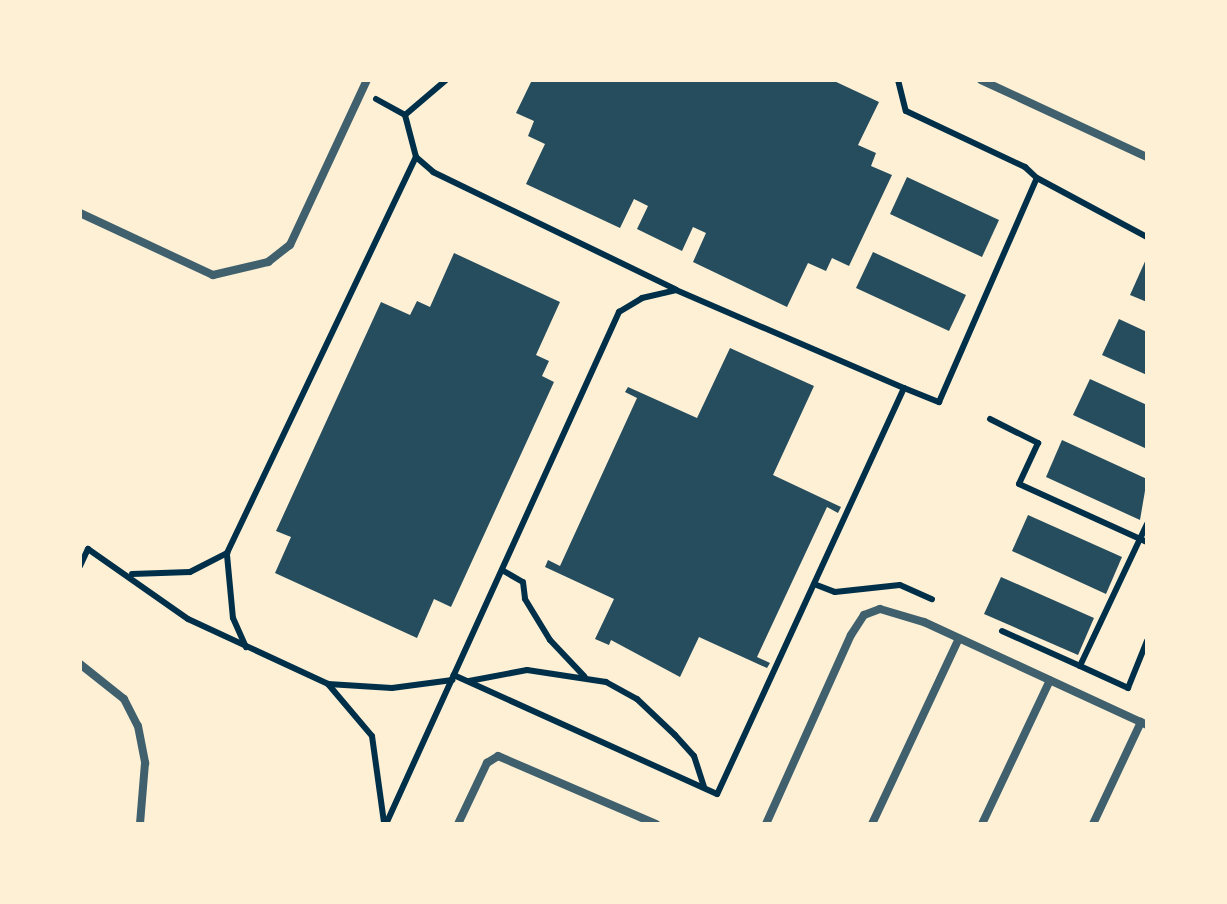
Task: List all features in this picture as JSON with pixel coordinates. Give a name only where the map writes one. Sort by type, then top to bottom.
[{"type":"lane","points":[[80,213],[213,276],[268,262],[290,244],[367,80]]},
{"type":"lane","points":[[981,80],[1147,157]]},
{"type":"lane","points":[[766,824],[864,615],[896,612],[1144,723],[1093,824]]},
{"type":"lane","points":[[872,824],[959,638]]},
{"type":"lane","points":[[80,664],[124,699],[138,726],[145,763],[140,824]]},
{"type":"lane","points":[[982,824],[1050,680]]},
{"type":"lane","points":[[458,824],[487,763],[498,756],[656,824]]},
{"type":"path","points":[[405,115],[446,80]]},
{"type":"path","points":[[898,80],[906,111],[1025,166],[1037,178],[1147,237]]},
{"type":"path","points":[[362,91],[405,115],[416,157],[433,172],[676,290],[938,402],[1037,178]]},
{"type":"path","points":[[246,646],[233,618],[227,553],[416,157]]},
{"type":"path","points":[[385,824],[619,312],[642,298],[676,290]]},
{"type":"path","points":[[80,566],[88,550],[132,574],[156,600],[328,684],[392,688],[453,678],[468,681],[717,794],[904,388]]},
{"type":"path","points":[[990,419],[1038,443],[1019,484],[1144,540]]},
{"type":"path","points":[[1147,524],[1144,540],[1080,666],[1128,688],[1147,642]]},
{"type":"path","points":[[132,574],[190,572],[227,553]]},
{"type":"path","points":[[502,570],[523,582],[525,599],[550,640],[584,677]]},
{"type":"path","points":[[468,681],[527,670],[606,682],[656,715],[694,756],[704,788]]},
{"type":"path","points":[[328,684],[372,736],[385,824]]},
{"type":"building","points":[[532,80],[832,80],[879,102],[858,145],[876,153],[871,166],[892,175],[849,266],[832,258],[826,271],[808,263],[787,307],[693,262],[706,233],[693,227],[682,251],[637,229],[648,206],[634,199],[620,228],[526,184],[545,144],[528,136],[534,121],[516,113]]},
{"type":"building","points":[[907,177],[999,220],[982,257],[890,214]]},
{"type":"building","points":[[873,252],[966,295],[949,331],[856,288]]},
{"type":"building","points":[[454,253],[560,302],[536,355],[549,361],[542,376],[554,382],[451,607],[434,599],[417,638],[275,573],[291,537],[276,531],[381,302],[410,315],[417,301],[430,307]]},
{"type":"building","points":[[1147,257],[1147,302],[1130,295]]},
{"type":"building","points":[[1119,319],[1147,332],[1147,375],[1102,355]]},
{"type":"building","points":[[730,348],[814,386],[773,475],[841,507],[838,513],[827,507],[757,657],[770,663],[767,668],[699,637],[680,677],[611,640],[609,645],[595,639],[614,599],[545,567],[548,560],[560,566],[637,398],[625,392],[628,387],[697,418]]},
{"type":"building","points":[[1090,379],[1147,405],[1147,449],[1073,415]]},
{"type":"building","points":[[1062,440],[1147,479],[1140,520],[1046,477]]},
{"type":"building","points":[[1028,515],[1122,557],[1106,594],[1012,551]]},
{"type":"building","points":[[1001,577],[1094,618],[1078,655],[984,614]]}]
